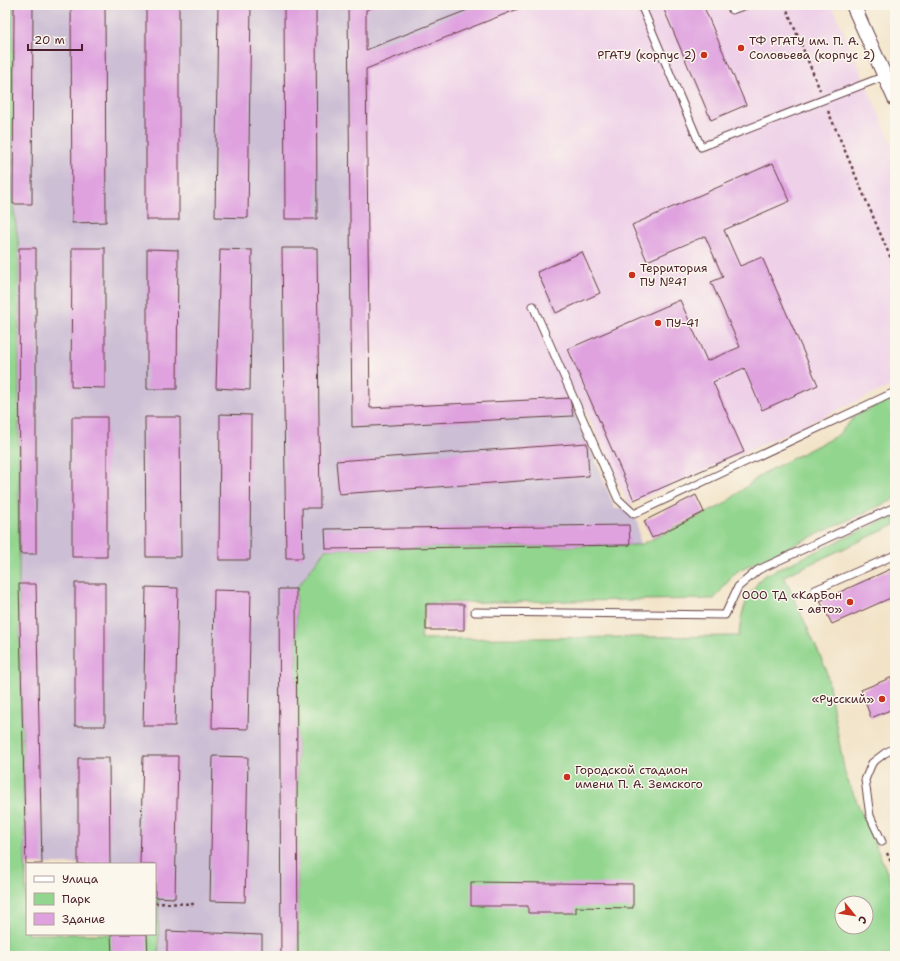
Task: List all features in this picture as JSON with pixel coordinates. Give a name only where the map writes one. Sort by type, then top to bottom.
[{"type":"street","points":[[853,5],[895,99]]},
{"type":"lane","points":[[641,5],[701,147],[885,76]]},
{"type":"lane","points":[[732,10],[746,5]]},
{"type":"lane","points":[[533,306],[618,499],[634,514],[895,392]]},
{"type":"lane","points":[[475,612],[725,615],[738,587],[758,570],[895,507]]},
{"type":"lane","points":[[815,590],[895,555]]},
{"type":"lane","points":[[882,842],[870,816],[865,780],[872,763],[885,753],[895,748]]},
{"type":"path","points":[[785,5],[895,268]]},
{"type":"path","points":[[882,842],[895,871]]},
{"type":"path","points":[[156,903],[196,904]]},
{"type":"shaded area","points":[[14,5],[528,5],[366,69],[370,408],[570,398],[615,509],[629,505],[638,525],[640,545],[296,589],[298,956],[159,956],[156,863],[26,863],[26,899],[19,584],[19,248],[13,204]]},
{"type":"shaded area","name":"Территория ПУ №41","points":[[528,5],[832,5],[895,151],[895,384],[629,505],[580,398],[370,408],[366,69]]},
{"type":"green space","points":[[5,5],[14,5],[13,204],[19,248],[19,584],[26,935],[156,935],[156,897],[158,897],[159,956],[5,956]]},
{"type":"green space","name":"Городской стадион имени П. А. Земского","points":[[895,397],[895,499],[741,569],[735,573],[714,599],[425,603],[421,639],[739,636],[745,604],[748,597],[763,576],[895,515],[895,525],[784,576],[826,669],[845,774],[895,891],[895,956],[298,956],[296,589],[326,549],[640,545],[723,505],[762,474],[838,435],[856,415]]},
{"type":"building","points":[[14,5],[33,5],[32,204],[13,204]]},
{"type":"building","points":[[71,5],[105,5],[106,222],[72,223]]},
{"type":"building","points":[[146,5],[179,5],[179,220],[146,220]]},
{"type":"building","points":[[218,5],[251,5],[248,218],[215,217]]},
{"type":"building","points":[[284,5],[316,5],[317,219],[285,219]]},
{"type":"building","points":[[348,5],[378,5],[366,10],[366,50],[480,5],[528,5],[366,69],[370,408],[570,398],[573,416],[352,427]]},
{"type":"building","name":"РГАТУ (корпус 2)","points":[[662,5],[703,5],[746,105],[711,120]]},
{"type":"building","name":"ПУ-41","points":[[773,163],[790,201],[724,230],[740,266],[762,257],[818,385],[762,410],[744,368],[713,382],[744,452],[634,500],[568,349],[680,300],[707,361],[740,347],[711,282],[723,277],[705,236],[647,261],[632,225]]},
{"type":"building","points":[[19,248],[36,248],[36,554],[20,554]]},
{"type":"building","points":[[72,248],[105,248],[105,388],[71,387]]},
{"type":"building","points":[[282,248],[317,248],[320,508],[302,508],[303,558],[286,558]]},
{"type":"building","points":[[147,249],[178,250],[177,389],[147,389]]},
{"type":"building","points":[[220,249],[252,250],[250,390],[216,388]]},
{"type":"building","points":[[582,252],[600,293],[556,313],[537,272]]},
{"type":"building","points":[[220,414],[251,415],[250,560],[219,560]]},
{"type":"building","points":[[72,417],[107,417],[107,557],[72,557]]},
{"type":"building","points":[[145,417],[180,417],[181,557],[146,557]]},
{"type":"building","points":[[587,443],[589,476],[339,494],[336,461]]},
{"type":"building","points":[[696,495],[704,512],[652,538],[644,521]]},
{"type":"building","points":[[629,525],[630,545],[326,549],[325,529]]},
{"type":"building","points":[[895,567],[895,596],[832,624],[820,601]]},
{"type":"building","points":[[75,583],[105,583],[105,726],[75,726]]},
{"type":"building","points":[[19,584],[36,584],[42,863],[26,863],[26,867]]},
{"type":"building","points":[[146,587],[178,588],[175,726],[143,726]]},
{"type":"building","points":[[279,589],[296,589],[298,956],[281,956]]},
{"type":"building","points":[[214,590],[251,591],[248,729],[212,728]]},
{"type":"building","points":[[426,604],[464,604],[464,630],[426,630]]},
{"type":"building","points":[[895,676],[895,708],[871,718],[861,690]]},
{"type":"building","points":[[143,756],[178,756],[175,898],[156,897],[156,863],[140,863]]},
{"type":"building","points":[[213,756],[248,757],[245,902],[210,901]]},
{"type":"building","points":[[78,758],[109,758],[110,863],[78,863]]},
{"type":"building","points":[[471,882],[633,884],[633,908],[576,907],[576,913],[528,913],[528,906],[471,906]]},
{"type":"building","points":[[167,931],[262,935],[262,956],[167,956]]},
{"type":"building","points":[[111,935],[147,935],[148,956],[112,956]]},
{"type":"place","name":"ТФ РГАТУ им. П. А. Соловьева (корпус 2)","points":[[741,48]]},
{"type":"place","name":"РГАТУ (корпус 2)","points":[[704,55]]},
{"type":"place","name":"Территория ПУ №41","points":[[632,275]]},
{"type":"place","name":"ПУ-41","points":[[658,323]]},
{"type":"place","name":"ООО ТД «КарБон - авто»","points":[[850,602]]},
{"type":"place","name":"«Русский»","points":[[882,699]]},
{"type":"place","name":"Городской стадион имени П. А. Земского","points":[[567,777]]}]
